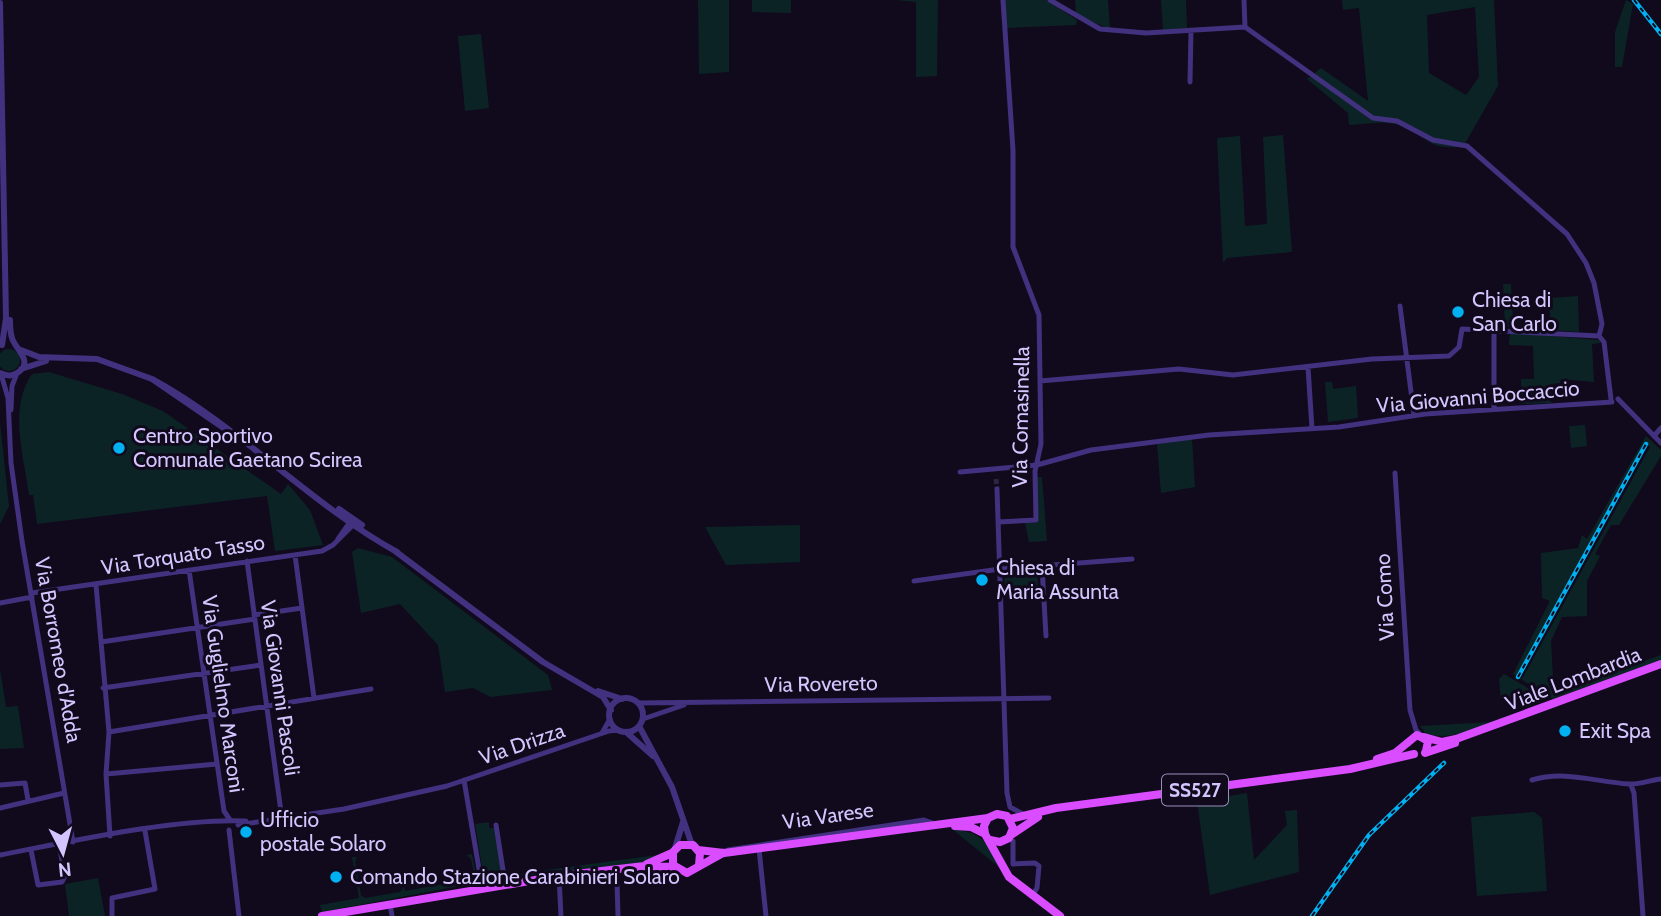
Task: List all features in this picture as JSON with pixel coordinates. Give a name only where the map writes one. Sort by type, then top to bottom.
[{"type":"main road","name":"Viale Lombardia","points":[[1426,751],[1445,748],[1661,664]]},
{"type":"main road","name":"Viale Lombardia","points":[[1424,737],[1448,741],[1496,726]]},
{"type":"main road","points":[[1417,735],[1424,737],[1428,744],[1426,751],[1414,754],[1408,746],[1410,739],[1417,735]]},
{"type":"main road","name":"SS527","points":[[1334,771],[1388,756],[1410,739]]},
{"type":"main road","name":"SS527","points":[[988,818],[1334,771],[1394,761],[1414,754]]},
{"type":"main road","name":"SS527","points":[[988,837],[1000,842],[1011,838],[1031,820],[1056,808]]},
{"type":"main road","points":[[1004,864],[1011,838],[1006,817]]},
{"type":"main road","points":[[988,818],[984,826],[1009,877],[1060,916]]},
{"type":"main road","name":"Via Varese","points":[[695,847],[724,853],[988,818]]},
{"type":"main road","name":"Via Varese","points":[[938,825],[971,827],[988,837]]},
{"type":"main road","name":"SS527","points":[[644,866],[684,844],[695,847]]},
{"type":"main road","points":[[695,847],[699,865]]},
{"type":"main road","points":[[674,851],[675,867]]},
{"type":"main road","name":"Via Varese","points":[[699,865],[724,853]]},
{"type":"main road","name":"SS527","points":[[322,916],[505,883],[644,866],[675,867],[687,873],[699,865]]},
{"type":"street","name":"Via Comasinella","points":[[998,522],[1036,520],[1035,471],[1040,381],[1039,315],[1013,247],[1013,150],[1003,0]]},
{"type":"street","points":[[1050,0],[1100,29],[1146,33],[1245,27],[1373,118],[1398,121],[1433,140],[1470,148],[1567,234],[1581,255],[1594,283],[1602,324],[1599,336]]},
{"type":"street","points":[[1244,0],[1245,27]]},
{"type":"street","points":[[0,3],[6,273],[6,330],[1,346],[18,348],[39,357],[86,358],[109,362],[152,379],[311,491],[352,524],[397,552],[564,676],[603,698],[611,710]]},
{"type":"street","points":[[1190,82],[1191,30]]},
{"type":"street","points":[[6,273],[11,333],[24,359],[19,371]]},
{"type":"street","points":[[1401,306],[1414,415]]},
{"type":"street","points":[[1040,381],[1179,369],[1233,375],[1406,357],[1449,356],[1459,347],[1461,329],[1599,336],[1604,342],[1613,401],[1661,443]]},
{"type":"street","points":[[1494,331],[1494,409]]},
{"type":"street","points":[[1,374],[19,371],[41,362],[109,362]]},
{"type":"street","points":[[1308,367],[1312,429]]},
{"type":"street","name":"Via Borromeo d'Adda","points":[[11,463],[12,390],[19,371]]},
{"type":"street","name":"Via Borromeo d'Adda","points":[[1,374],[8,397],[11,463],[73,842]]},
{"type":"street","name":"Via Giovanni Boccaccio","points":[[960,472],[1037,465],[1118,446],[1209,435],[1312,429],[1414,415],[1613,401]]},
{"type":"street","points":[[1654,436],[1661,428]]},
{"type":"street","points":[[996,470],[996,480]]},
{"type":"street","name":"Via Como","points":[[1395,474],[1412,719],[1410,739]]},
{"type":"street","points":[[997,489],[1008,800],[1006,817]]},
{"type":"street","points":[[311,491],[352,524],[397,552]]},
{"type":"street","points":[[337,542],[342,530],[338,513]]},
{"type":"street","points":[[342,530],[352,524]]},
{"type":"street","name":"Via Torquato Tasso","points":[[0,603],[32,595],[327,550],[352,524]]},
{"type":"street","points":[[295,555],[314,698]]},
{"type":"street","points":[[914,580],[1000,569],[1132,559]]},
{"type":"street","name":"Via Giovanni Pascoli","points":[[247,561],[282,819]]},
{"type":"street","points":[[1042,566],[1046,636]]},
{"type":"street","name":"Via Guglielmo Marconi","points":[[189,570],[224,811],[232,825],[230,841],[239,916]]},
{"type":"street","points":[[96,585],[103,688],[109,732],[106,774],[110,836]]},
{"type":"street","points":[[101,642],[197,628],[302,608]]},
{"type":"street","points":[[103,688],[261,665]]},
{"type":"street","points":[[564,676],[638,703],[643,719]]},
{"type":"street","points":[[109,732],[372,689]]},
{"type":"street","name":"Via Rovereto","points":[[638,703],[1049,698]]},
{"type":"street","points":[[602,733],[610,719],[611,710],[622,699]]},
{"type":"street","points":[[622,731],[639,726],[643,719],[690,703]]},
{"type":"street","points":[[610,719],[659,762]]},
{"type":"street","name":"Via Como","points":[[1412,719],[1416,730],[1424,737]]},
{"type":"street","points":[[639,726],[672,787],[695,847]]},
{"type":"street","name":"Via Drizza","points":[[232,825],[282,819],[403,795],[464,780],[602,733],[622,731]]},
{"type":"street","points":[[106,774],[217,764]]},
{"type":"street","points":[[1532,780],[1554,775],[1631,785],[1661,779]]},
{"type":"street","points":[[464,780],[479,869],[489,886]]},
{"type":"street","points":[[0,785],[24,783],[28,800]]},
{"type":"street","points":[[1631,785],[1634,793],[1643,916]]},
{"type":"street","points":[[0,808],[64,793]]},
{"type":"street","points":[[1008,800],[1015,813],[1037,813]]},
{"type":"street","points":[[674,851],[683,820]]},
{"type":"street","name":"Via Varese","points":[[724,853],[734,847],[901,823],[928,820],[938,825]]},
{"type":"street","points":[[0,855],[145,831],[220,822],[232,825]]},
{"type":"street","points":[[496,825],[505,883]]},
{"type":"street","points":[[112,916],[113,898],[155,888],[145,831]]},
{"type":"street","points":[[1011,838],[1013,864],[1035,863],[1039,866],[1037,888],[1032,896]]},
{"type":"street","points":[[31,850],[38,885],[62,882],[65,876],[59,845]]},
{"type":"street","points":[[759,849],[766,916]]},
{"type":"street","points":[[475,888],[479,869]]},
{"type":"street","points":[[559,876],[561,916]]},
{"type":"street","points":[[617,882],[618,916]]},
{"type":"street","points":[[387,904],[392,916]]},
{"type":"green space","points":[[698,0],[729,0],[729,72],[699,74]]},
{"type":"green space","points":[[752,0],[791,0],[791,13],[752,12]]},
{"type":"green space","points":[[896,0],[938,0],[937,76],[916,77],[916,2]]},
{"type":"green space","points":[[1005,0],[1046,0],[1077,20],[1076,25],[1006,28]]},
{"type":"green space","points":[[1075,0],[1108,0],[1110,29],[1076,15]]},
{"type":"green space","points":[[1161,0],[1186,0],[1187,28],[1163,30]]},
{"type":"green space","points":[[1342,0],[1494,0],[1498,86],[1463,147],[1437,145],[1399,125],[1349,125],[1348,113],[1307,79],[1321,68],[1368,101],[1359,8],[1343,10]],"holes":[[[1475,7],[1479,77],[1466,95],[1429,73],[1427,15]]]},
{"type":"green space","points":[[1626,0],[1633,4],[1622,67],[1615,67],[1615,32]]},
{"type":"green space","points":[[481,34],[489,108],[465,111],[458,36]]},
{"type":"green space","points":[[1283,135],[1292,252],[1227,258],[1223,263],[1217,138],[1240,136],[1245,226],[1267,224],[1263,137]]},
{"type":"green space","points":[[1503,284],[1511,284],[1513,327],[1505,327]]},
{"type":"green space","points":[[1578,296],[1579,332],[1551,330],[1549,298]]},
{"type":"green space","points":[[1510,333],[1599,340],[1601,343],[1592,344],[1594,382],[1561,379],[1560,383],[1551,384],[1551,403],[1522,404],[1521,379],[1534,379],[1533,346],[1509,345]]},
{"type":"green space","points":[[5,349],[13,349],[20,356],[20,364],[13,371],[5,371],[-2,364],[-2,356]]},
{"type":"green space","name":"Centro Sportivo Comunale Gaetano Scirea","points":[[49,372],[122,394],[163,411],[281,494],[288,484],[310,510],[323,545],[275,551],[267,496],[37,524],[33,495],[29,495],[21,449],[19,417],[25,387],[32,374]]},
{"type":"green space","points":[[1325,382],[1332,382],[1333,389],[1356,386],[1358,418],[1328,422]]},
{"type":"green space","points":[[0,422],[9,506],[0,524]]},
{"type":"green space","points":[[1585,425],[1587,446],[1571,448],[1569,426]]},
{"type":"green space","points":[[1646,436],[1661,450],[1661,456],[1619,525],[1611,525],[1595,554],[1600,556],[1587,581],[1587,616],[1562,617],[1551,641],[1554,694],[1661,655],[1661,660],[1553,699],[1513,674],[1550,601],[1542,598],[1541,553],[1578,548],[1582,535],[1587,539]],"holes":[[[1645,443],[1650,447],[1522,679],[1517,675]]]},
{"type":"green space","points":[[1192,439],[1195,487],[1161,493],[1157,444]]},
{"type":"green space","points":[[1036,477],[1042,477],[1047,541],[1029,542],[1025,523],[1036,523]]},
{"type":"green space","points":[[800,525],[800,562],[726,565],[705,527]]},
{"type":"green space","points":[[358,548],[392,557],[548,675],[552,690],[491,697],[473,688],[445,692],[438,645],[400,604],[361,613],[352,552]]},
{"type":"green space","points":[[1037,571],[1038,587],[1005,590],[1004,573]]},
{"type":"green space","points":[[0,669],[6,707],[18,706],[24,748],[0,749]]},
{"type":"green space","points":[[1504,674],[1547,699],[1501,700],[1499,679]]},
{"type":"green space","points":[[1492,722],[1451,735],[1426,734],[1420,726]]},
{"type":"green space","points":[[1247,793],[1254,860],[1287,825],[1285,811],[1297,810],[1299,872],[1210,895],[1197,801]]},
{"type":"green space","points":[[1534,812],[1542,818],[1547,891],[1477,896],[1471,817]]},
{"type":"green space","points":[[489,822],[489,828],[494,828],[502,874],[500,878],[489,880],[483,873],[475,824]]},
{"type":"green space","points":[[952,829],[970,833],[983,840],[992,851],[999,867]]},
{"type":"green space","points":[[472,854],[476,874],[470,884],[322,912],[320,905],[359,898],[352,857],[357,857],[355,861],[361,895],[365,898],[400,892],[404,887],[405,891],[471,879],[474,874],[471,859],[467,855]]},
{"type":"green space","points":[[665,854],[656,860],[638,863],[505,878],[508,870],[509,875]]},
{"type":"green space","points":[[98,878],[105,916],[69,916],[65,884]]},
{"type":"tunnel","points":[[996,479],[997,489]]},
{"type":"railway","points":[[1634,0],[1661,34]]},
{"type":"railway","points":[[1518,677],[1646,444]]},
{"type":"railway","points":[[1312,916],[1369,835],[1444,763]]},
{"type":"place","name":"Chiesa di San Carlo","points":[[1458,312]]},
{"type":"place","name":"Centro Sportivo Comunale Gaetano Scirea","points":[[119,448]]},
{"type":"place","name":"Chiesa di Maria Assunta","points":[[982,580]]},
{"type":"place","name":"Exit Spa","points":[[1565,731]]},
{"type":"place","name":"Ufficio postale Solaro","points":[[246,832]]},
{"type":"place","name":"Comando Stazione Carabinieri Solaro","points":[[336,877]]}]
